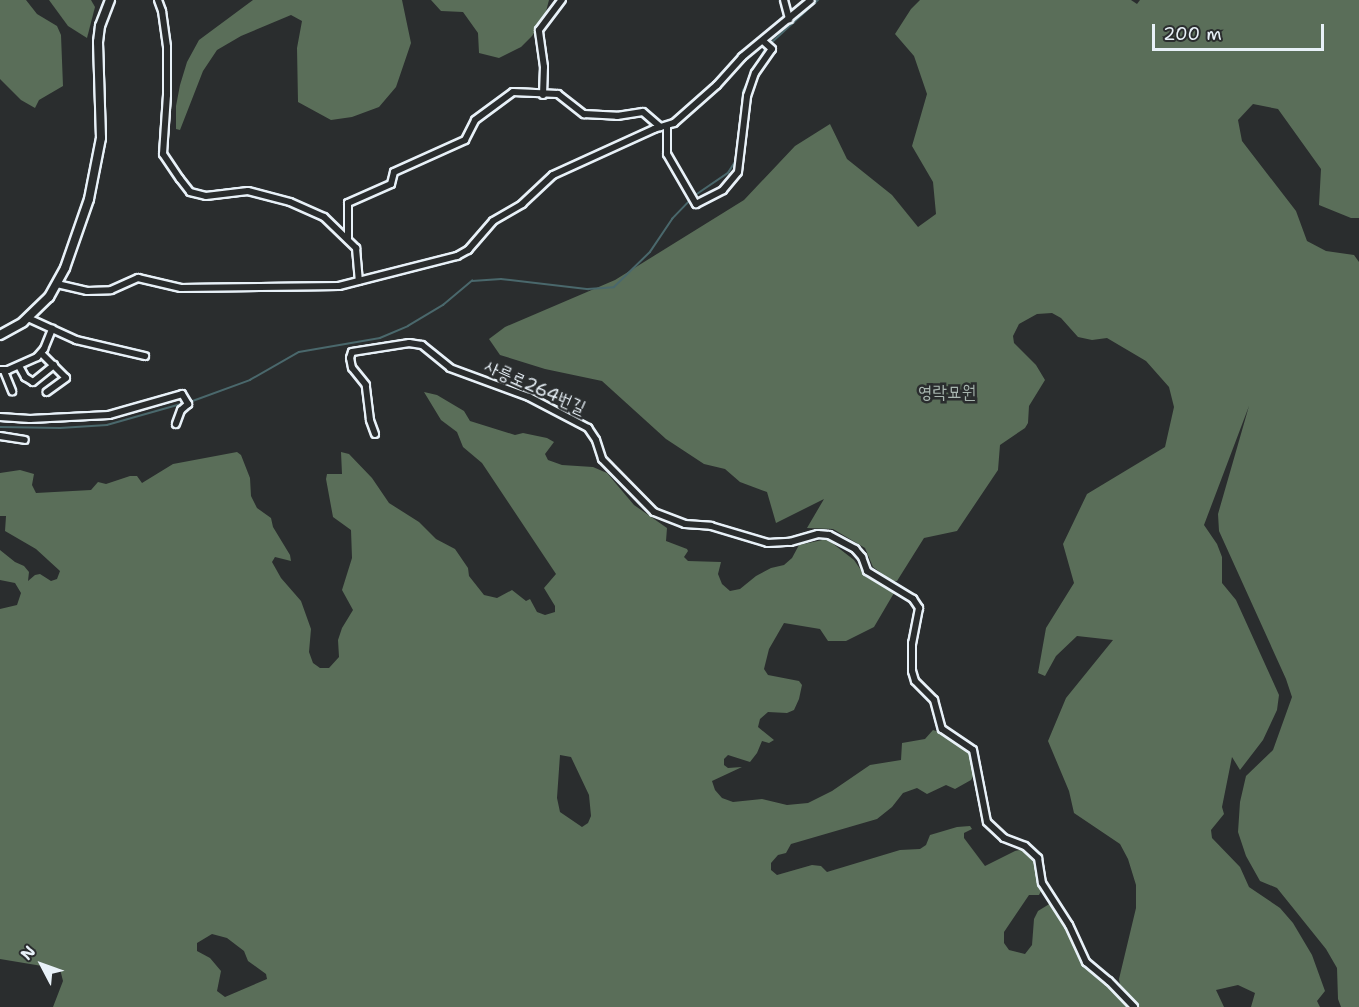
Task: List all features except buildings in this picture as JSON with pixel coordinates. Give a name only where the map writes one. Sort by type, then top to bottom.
[{"type":"main road","points":[[0,335],[28,318],[49,297],[57,284],[88,199],[100,151],[98,42],[100,26],[110,0]]},
{"type":"street","points":[[158,0],[162,10],[166,47],[168,95],[164,154],[190,192],[206,196],[248,191],[324,217],[356,248],[359,281]]},
{"type":"street","points":[[543,95],[539,30],[562,0]]},
{"type":"street","points":[[784,0],[789,19]]},
{"type":"street","points":[[57,284],[87,291],[111,290],[138,278],[190,288],[230,286],[318,288],[339,286],[463,253],[493,221],[522,204],[553,175],[664,127],[696,106],[742,57],[764,42],[811,0]]},
{"type":"street","points":[[348,238],[348,203],[391,184],[394,172],[465,140],[475,120],[513,92],[558,94],[584,114],[617,116],[644,112],[664,127],[666,154],[694,201],[699,204],[723,190],[738,172],[747,96],[755,74],[771,48],[764,42]]},
{"type":"street","points":[[28,318],[76,340],[145,356]]},
{"type":"street","points":[[12,391],[2,370],[19,366],[41,353],[52,329]]},
{"type":"street","name":"사릉로264번길","points":[[375,434],[370,420],[366,385],[352,368],[350,358],[352,352],[409,343],[422,345],[450,368],[529,397],[588,428],[596,440],[602,459],[654,512],[685,524],[711,526],[768,543],[790,542],[818,534],[829,535],[855,549],[862,557],[867,571],[906,594],[919,608],[912,643],[912,671],[915,681],[934,700],[942,729],[973,750],[987,822],[1004,838],[1025,846],[1038,858],[1042,883],[1069,925],[1086,962],[1109,981],[1134,1007]]},
{"type":"street","points":[[41,353],[66,378],[47,392]]},
{"type":"street","points":[[19,366],[25,377],[33,382],[54,365]]},
{"type":"street","points":[[0,417],[30,419],[97,416],[128,411],[179,394],[187,401],[178,414],[176,424]]},
{"type":"street","points":[[0,436],[25,440]]},
{"type":"green space","points":[[0,0],[26,0],[37,14],[57,26],[61,35],[63,86],[39,100],[35,108],[21,100],[0,79]]},
{"type":"green space","points":[[49,0],[91,0],[95,7],[87,38],[68,26]]},
{"type":"green space","points":[[253,0],[402,0],[411,43],[396,87],[379,107],[352,117],[331,120],[298,102],[297,48],[302,21],[291,15],[241,36],[217,50],[203,71],[180,130],[176,129],[176,106],[180,85],[187,62],[199,40]]},
{"type":"green space","points":[[431,0],[549,0],[544,19],[532,36],[521,47],[499,58],[479,53],[478,33],[463,12],[441,11]]},
{"type":"green space","name":"영락묘원","points":[[920,0],[1131,0],[1137,4],[1140,0],[1359,0],[1359,218],[1351,218],[1319,205],[1321,169],[1278,109],[1253,104],[1238,120],[1242,141],[1296,211],[1307,241],[1326,251],[1354,255],[1359,262],[1359,1007],[1341,1007],[1338,999],[1337,968],[1326,949],[1277,888],[1260,881],[1246,856],[1238,832],[1240,802],[1246,776],[1273,750],[1292,697],[1219,531],[1218,514],[1249,406],[1204,525],[1217,544],[1222,557],[1222,583],[1236,600],[1279,695],[1277,710],[1263,740],[1240,770],[1232,757],[1222,807],[1224,814],[1211,830],[1212,838],[1240,867],[1249,887],[1280,908],[1293,923],[1312,955],[1325,991],[1317,1001],[1320,1007],[1251,1007],[1255,993],[1238,985],[1216,990],[1224,1007],[1138,1007],[1120,985],[1119,979],[1136,908],[1136,885],[1128,859],[1120,844],[1074,813],[1069,791],[1048,741],[1066,698],[1113,640],[1077,636],[1056,656],[1045,676],[1038,673],[1046,628],[1074,583],[1063,544],[1087,494],[1165,447],[1174,407],[1169,387],[1146,361],[1107,338],[1092,340],[1078,337],[1061,318],[1052,313],[1037,314],[1019,324],[1013,336],[1014,343],[1036,365],[1045,380],[1029,406],[1028,423],[1025,428],[1000,445],[998,470],[957,531],[924,538],[897,581],[892,581],[873,567],[865,548],[833,529],[807,528],[824,499],[776,523],[767,492],[740,482],[725,469],[704,464],[666,439],[602,381],[545,369],[500,355],[489,339],[505,327],[615,280],[744,200],[795,146],[830,124],[847,159],[892,195],[918,227],[936,214],[933,182],[912,146],[927,94],[914,56],[895,34],[911,9]]},
{"type":"green space","points":[[424,392],[437,395],[464,411],[470,421],[515,435],[523,433],[547,438],[554,442],[545,454],[548,460],[562,465],[593,467],[607,473],[634,505],[667,528],[666,541],[687,549],[684,557],[688,561],[721,562],[718,574],[722,584],[730,591],[740,589],[771,568],[784,565],[792,558],[799,545],[827,539],[854,560],[865,576],[894,593],[874,627],[846,641],[828,641],[820,629],[784,623],[769,649],[764,669],[768,675],[799,681],[802,685],[799,699],[794,710],[787,713],[768,712],[760,719],[758,727],[774,740],[769,743],[762,741],[750,762],[728,755],[724,759],[724,765],[728,768],[742,767],[712,781],[715,790],[722,798],[733,802],[762,799],[787,805],[808,803],[832,791],[870,765],[901,760],[902,743],[925,739],[933,730],[939,732],[969,751],[974,775],[971,780],[955,789],[946,785],[927,794],[917,788],[903,793],[892,807],[877,819],[791,844],[786,853],[778,855],[771,863],[771,870],[777,875],[812,865],[821,866],[827,872],[900,850],[920,849],[926,845],[930,835],[957,827],[970,826],[972,829],[964,833],[964,838],[985,866],[1024,849],[1039,867],[1037,877],[1041,891],[1039,895],[1029,895],[1004,932],[1004,943],[1009,950],[1025,954],[1032,945],[1034,919],[1038,911],[1051,903],[1069,931],[1085,967],[1129,1007],[53,1007],[63,981],[60,969],[0,959],[0,609],[17,605],[21,593],[15,583],[0,580],[0,550],[24,566],[29,572],[28,581],[40,574],[51,581],[57,579],[60,571],[36,549],[5,531],[6,516],[0,516],[0,473],[20,470],[34,474],[32,485],[36,493],[91,490],[98,482],[106,484],[130,476],[137,476],[142,483],[173,464],[237,452],[241,455],[250,478],[251,496],[257,508],[271,518],[273,527],[290,555],[291,561],[275,557],[272,562],[281,578],[301,601],[311,629],[309,652],[313,663],[320,668],[329,668],[339,657],[338,640],[353,610],[342,590],[352,558],[351,530],[333,517],[326,479],[327,474],[342,474],[341,452],[349,454],[372,478],[389,503],[419,522],[436,539],[455,549],[468,568],[469,576],[484,595],[497,598],[512,590],[526,601],[530,599],[537,612],[545,615],[555,612],[555,606],[544,588],[556,574],[482,463],[463,447],[457,432],[441,420]],"holes":[[[560,755],[571,757],[589,795],[591,816],[588,823],[582,827],[560,812],[557,798]],[[212,934],[227,938],[244,951],[248,961],[266,974],[267,979],[225,997],[217,991],[221,971],[210,958],[197,951],[197,943]]]},
{"type":"waterway","points":[[770,44],[818,0]]},
{"type":"waterway","points":[[740,132],[743,91],[766,47]]},
{"type":"waterway","points":[[694,196],[728,173],[735,162],[739,140]]},
{"type":"waterway","points":[[190,402],[250,380],[299,352],[380,338],[408,326],[443,305],[472,281],[501,279],[588,289],[614,287],[650,252],[672,219],[691,199]]},
{"type":"waterway","points":[[0,427],[60,428],[107,425],[185,403]]}]
